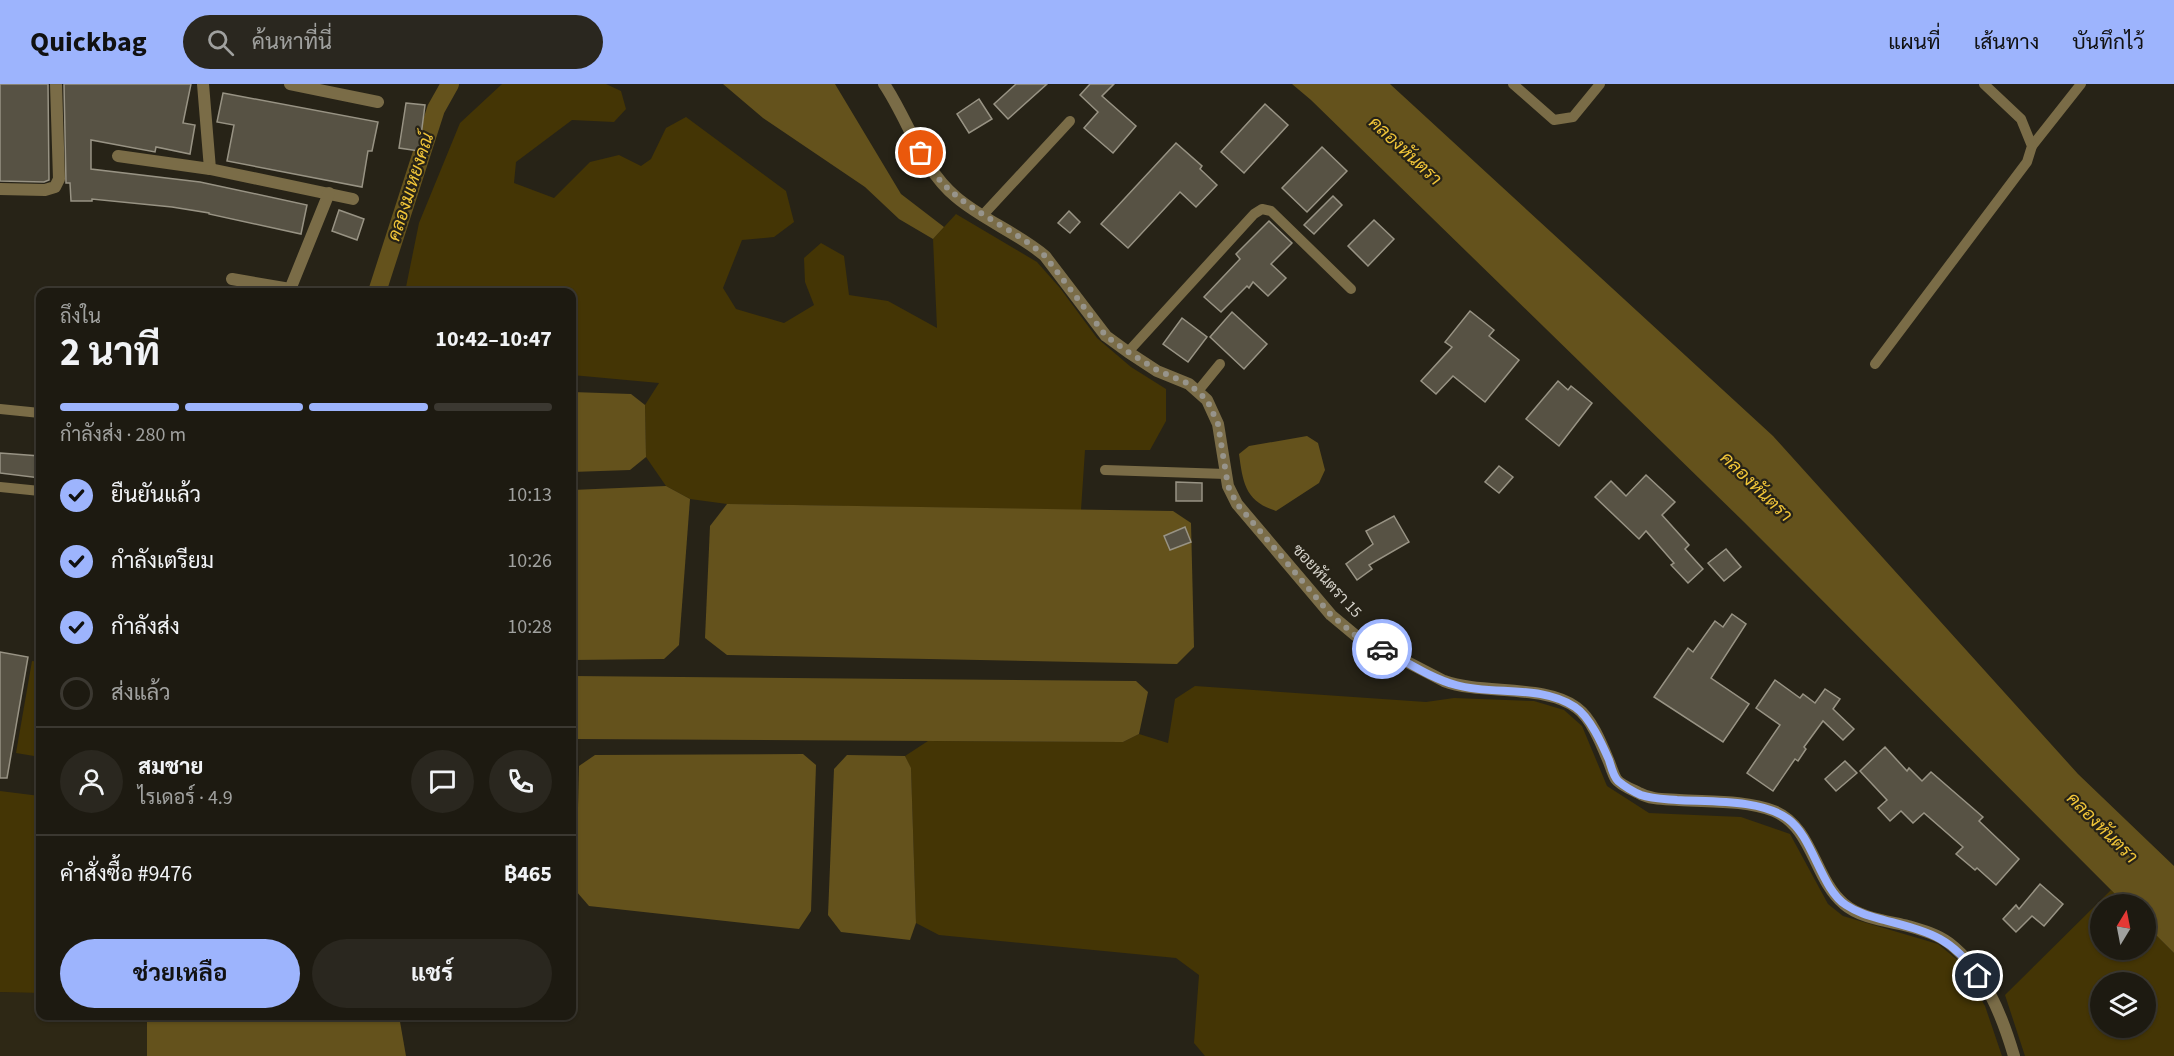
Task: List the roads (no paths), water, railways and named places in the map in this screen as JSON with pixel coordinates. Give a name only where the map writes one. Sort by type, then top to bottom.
[{"type":"street","points":[[0,189],[45,190],[56,187],[59,179],[56,84]]},
{"type":"street","points":[[203,84],[210,169]]},
{"type":"street","points":[[290,84],[378,102]]},
{"type":"street","name":"ซอยหันตรา 15","points":[[884,84],[929,168],[955,196],[1045,256],[1106,336],[1157,370],[1189,384],[1207,400],[1218,424],[1228,486],[1237,504],[1331,615],[1355,635],[1457,686],[1536,694],[1558,698],[1578,708],[1599,738],[1617,780],[1642,795],[1660,799],[1752,805],[1773,811],[1789,819],[1843,904],[1860,913],[1931,933],[1949,943],[1970,963],[1995,1004],[2014,1056]]},
{"type":"street","points":[[118,156],[210,169],[354,199]]},
{"type":"street","points":[[291,288],[329,193]]},
{"type":"street","points":[[232,279],[276,288]]},
{"type":"lane","points":[[1513,84],[1554,120],[1573,117],[1600,84]]},
{"type":"lane","points":[[1984,84],[2021,119],[2032,146]]},
{"type":"lane","points":[[1875,364],[2027,162],[2032,146],[2081,84]]},
{"type":"lane","points":[[982,216],[1070,121]]},
{"type":"lane","points":[[1128,352],[1254,214],[1262,209],[1271,211],[1351,289]]},
{"type":"lane","points":[[1198,391],[1220,364]]},
{"type":"lane","points":[[0,409],[36,413]]},
{"type":"lane","points":[[1105,470],[1226,474]]},
{"type":"lane","points":[[0,487],[36,491]]},
{"type":"water","points":[[723,84],[835,84],[901,194],[944,227],[933,239],[899,219],[865,187],[763,118]]},
{"type":"water","name":"คลองหันตรา","points":[[1292,84],[1390,84],[1773,436],[2078,774],[2174,866],[2174,953],[2156,935],[2156,894],[2115,894],[1744,522]]},
{"type":"water","points":[[576,392],[631,394],[645,405],[646,457],[630,470],[576,472]]},
{"type":"water","points":[[1307,436],[1318,443],[1325,470],[1319,483],[1276,511],[1258,502],[1247,490],[1239,454],[1249,446]]},
{"type":"water","points":[[666,486],[690,499],[679,645],[664,659],[576,660],[576,490]]},
{"type":"water","points":[[727,504],[1173,511],[1191,523],[1194,647],[1177,664],[727,655],[705,638],[710,526]]},
{"type":"water","points":[[576,676],[1136,681],[1148,692],[1139,734],[1123,742],[576,739]]},
{"type":"water","points":[[803,754],[816,765],[811,911],[799,929],[589,906],[576,891],[579,766],[595,755]]},
{"type":"water","points":[[847,755],[905,756],[911,768],[916,923],[910,940],[841,932],[828,915],[834,769]]},
{"type":"water","points":[[147,1020],[400,1020],[406,1056],[147,1056]]},
{"type":"waterway","name":"คลองมเหยงคณ์","points":[[378,288],[436,109],[450,84]]}]
